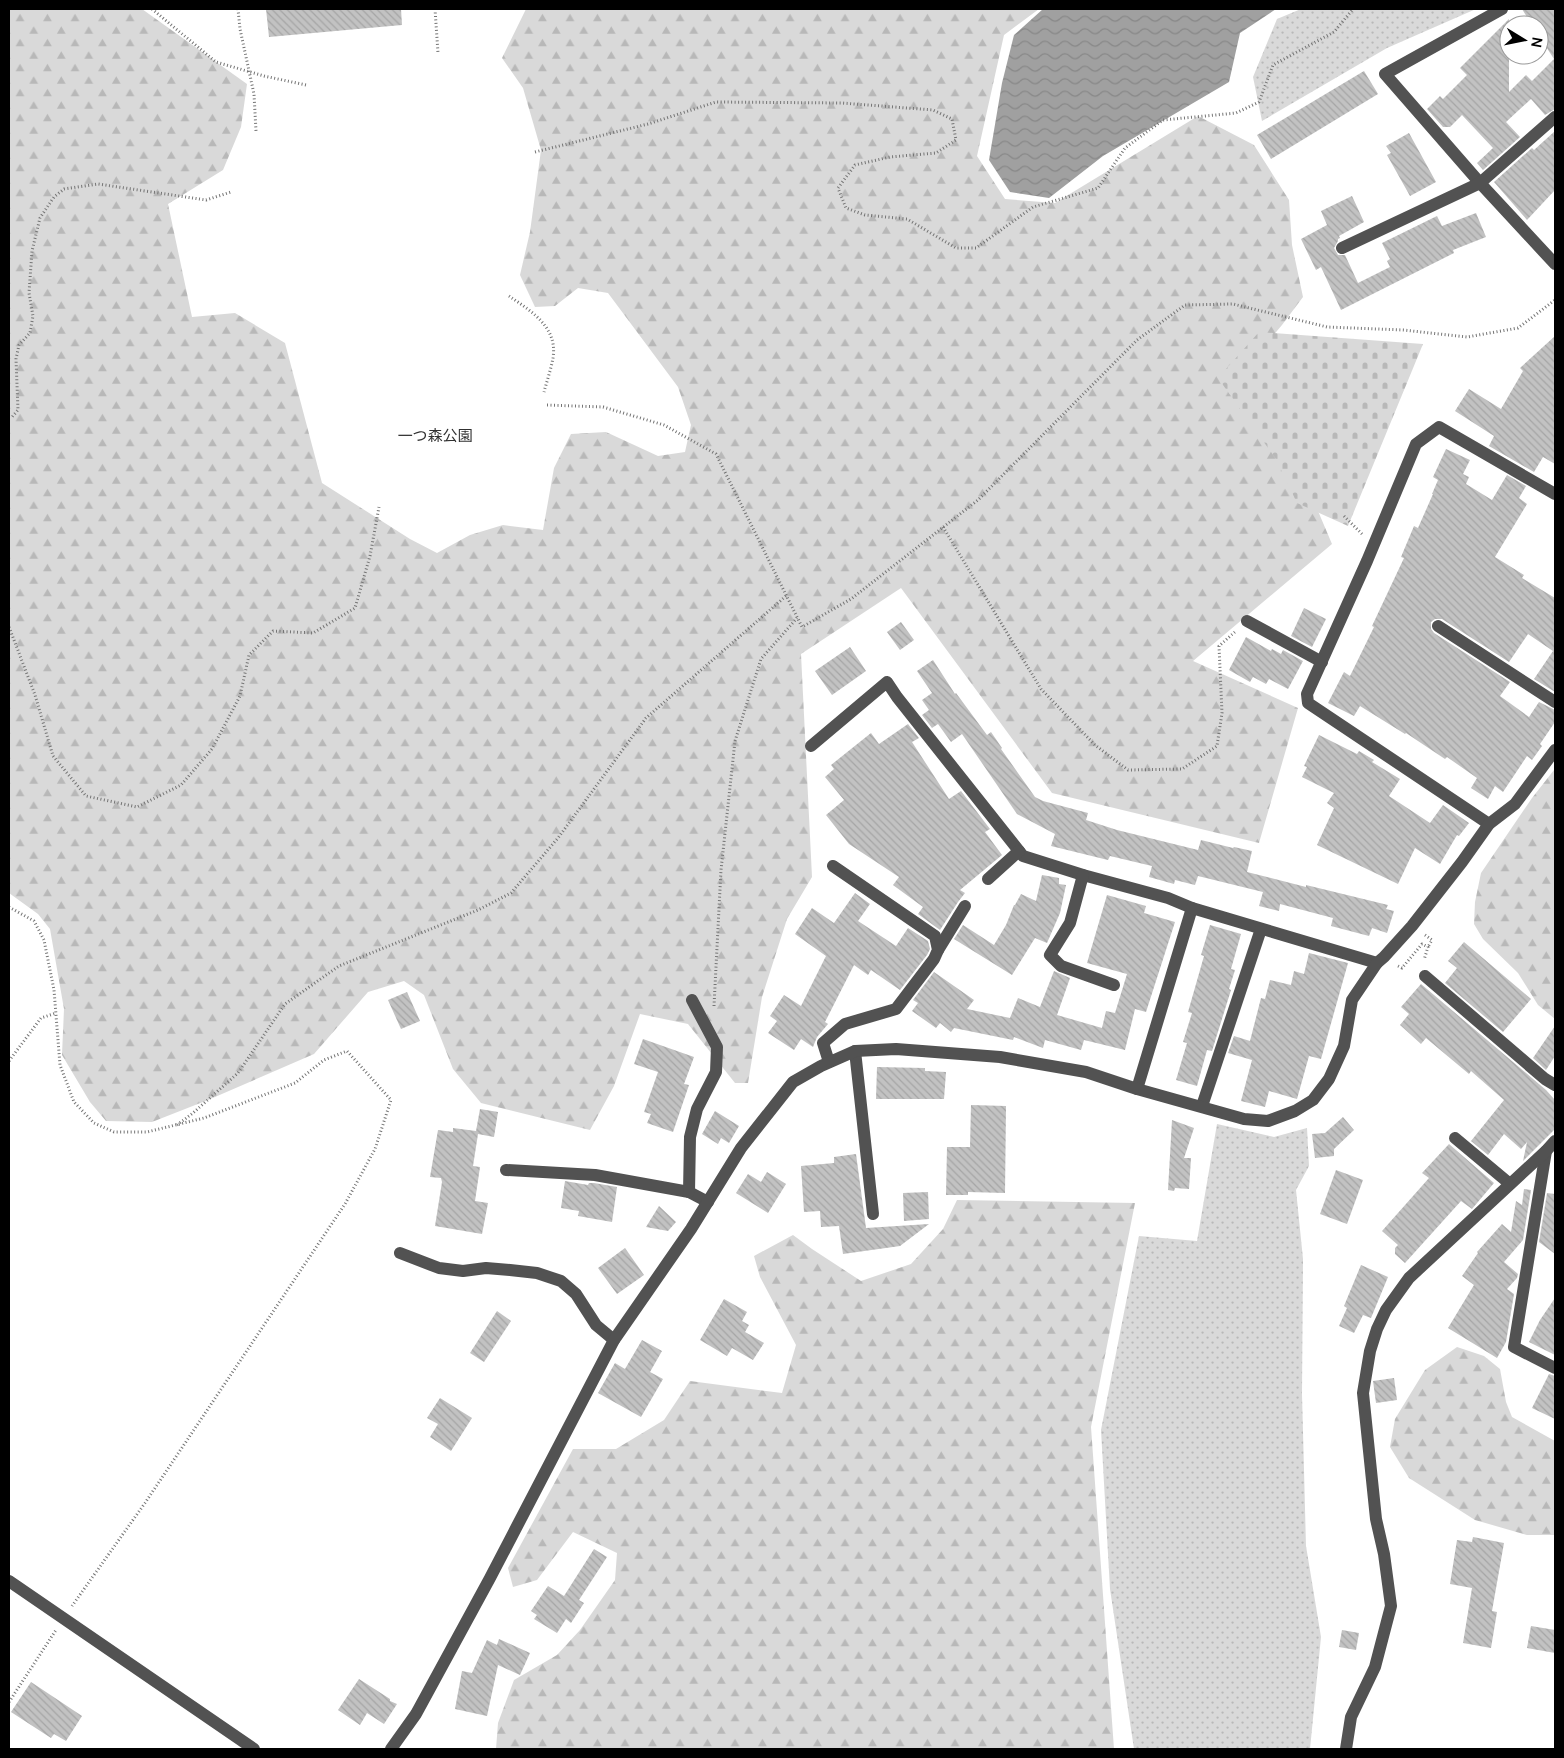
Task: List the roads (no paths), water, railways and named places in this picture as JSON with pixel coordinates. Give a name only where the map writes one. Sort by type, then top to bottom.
[{"type":"street","points":[[1502,9],[1385,74],[1480,183],[1555,264]]},
{"type":"street","points":[[1342,248],[1480,183],[1555,117]]},
{"type":"street","points":[[1489,824],[1308,703],[1307,694],[1416,444],[1439,427],[1555,494]]},
{"type":"street","points":[[1247,622],[1322,662]]},
{"type":"street","points":[[1438,626],[1555,702]]},
{"type":"street","points":[[811,746],[887,682],[1023,856],[1083,875],[1168,898],[1192,908],[1377,963]]},
{"type":"street","points":[[391,1749],[416,1714],[490,1578],[614,1340],[691,1229],[741,1148],[793,1082],[829,1062],[855,1051],[896,1049],[1000,1057],[1086,1072],[1137,1089],[1244,1119],[1268,1121],[1295,1111],[1313,1100],[1329,1079],[1344,1046],[1352,1000],[1377,963],[1418,918],[1489,824],[1515,804],[1555,750]]},
{"type":"street","points":[[988,879],[1019,851]]},
{"type":"street","points":[[833,866],[935,936],[938,950]]},
{"type":"street","points":[[1083,875],[1070,923],[1050,955],[1061,966],[1114,984]]},
{"type":"street","points":[[829,1062],[824,1043],[845,1024],[896,1009],[934,959],[965,906]]},
{"type":"street","points":[[1137,1089],[1192,908]]},
{"type":"street","points":[[1202,1106],[1261,929]]},
{"type":"street","points":[[1424,970],[1544,1079],[1555,1085]]},
{"type":"street","points":[[689,1192],[690,1137],[697,1109],[716,1072],[717,1048],[692,1000]]},
{"type":"street","points":[[855,1051],[873,1214]]},
{"type":"street","points":[[1455,1138],[1510,1184]]},
{"type":"street","points":[[1346,1749],[1351,1717],[1375,1666],[1391,1606],[1384,1554],[1376,1518],[1363,1393],[1370,1351],[1386,1310],[1408,1278],[1555,1141]]},
{"type":"street","points":[[1546,1151],[1514,1346],[1555,1368]]},
{"type":"street","points":[[506,1170],[595,1175],[689,1192],[708,1202]]},
{"type":"street","points":[[400,1252],[439,1268],[463,1271],[486,1268],[510,1270],[537,1274],[561,1281],[576,1294],[596,1325],[614,1340]]},
{"type":"street","points":[[9,1581],[254,1749]]},
{"type":"water","points":[[1043,9],[1276,9],[1240,33],[1229,82],[1103,156],[1049,198],[1010,192],[989,160],[1002,83],[1014,35]]},
{"type":"park label","name":"一つ森公園","points":[[435,436]]}]
